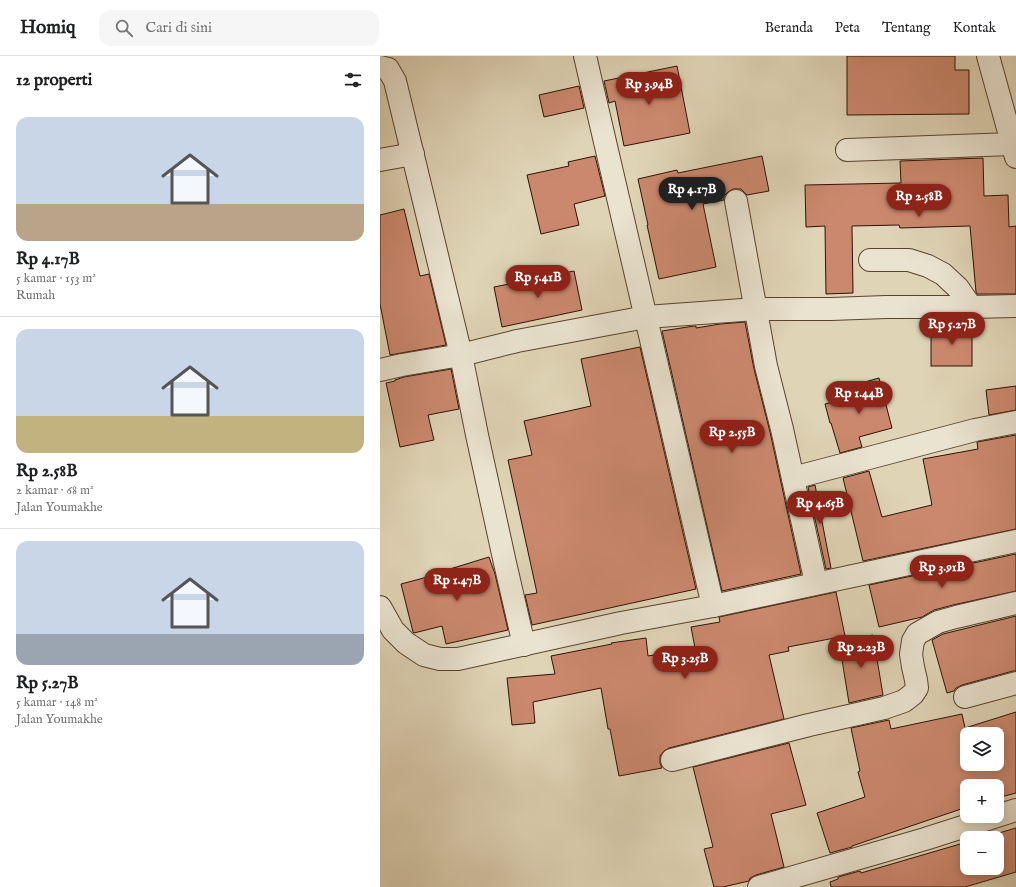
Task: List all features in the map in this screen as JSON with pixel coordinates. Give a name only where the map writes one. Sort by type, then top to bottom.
[{"type":"street","points":[[586,56],[713,606]]},
{"type":"street","points":[[847,150],[1015,148],[988,56]]},
{"type":"street","points":[[380,66],[388,69],[395,81],[461,356],[485,473],[524,645]]},
{"type":"street","points":[[380,160],[413,154]]},
{"type":"street","points":[[736,201],[766,366],[816,583]]},
{"type":"street","points":[[870,260],[909,260],[928,266],[943,274],[958,288],[971,307]]},
{"type":"street","points":[[380,370],[461,356],[517,341],[646,317],[756,309],[1016,306]]},
{"type":"street","points":[[793,478],[975,430],[1016,422]]},
{"type":"street","points":[[380,607],[393,630],[406,643],[424,655],[440,659],[458,659],[607,626],[713,606],[816,583],[1016,542]]},
{"type":"street","points":[[672,760],[809,725],[884,708],[904,701],[913,694],[916,688],[911,654],[912,641],[917,634],[938,622],[1016,603]]},
{"type":"street","points":[[965,697],[1016,683]]},
{"type":"street","points":[[759,887],[926,839],[1016,810]]},
{"type":"building","points":[[847,56],[955,56],[955,70],[969,70],[969,114],[847,115]]},
{"type":"building","points":[[677,66],[690,133],[624,146],[615,101],[609,103],[604,81]]},
{"type":"building","points":[[579,86],[584,108],[544,117],[539,95]]},
{"type":"building","points":[[595,156],[605,196],[574,204],[579,225],[541,234],[527,175],[569,166],[568,162]]},
{"type":"building","points":[[762,156],[769,191],[747,195],[741,189],[733,189],[724,196],[724,200],[703,204],[716,267],[659,279],[638,179],[677,170],[678,173]]},
{"type":"building","points":[[983,158],[984,196],[1008,195],[1009,227],[1016,226],[1016,294],[977,294],[970,226],[900,228],[899,225],[852,226],[853,293],[826,294],[825,226],[806,227],[805,185],[901,183],[900,161]]},
{"type":"building","points":[[404,209],[420,276],[429,274],[446,345],[390,355],[380,304],[380,215]]},
{"type":"building","points":[[574,271],[582,310],[502,327],[494,287]]},
{"type":"building","points":[[745,322],[754,369],[770,432],[801,574],[722,591],[662,331],[694,326],[696,326],[696,328]]},
{"type":"building","points":[[931,325],[972,325],[972,366],[931,366]]},
{"type":"building","points":[[640,347],[696,589],[532,625],[525,595],[537,593],[508,460],[532,455],[524,421],[591,406],[581,359]]},
{"type":"building","points":[[451,369],[459,409],[428,415],[434,440],[400,447],[386,383],[404,377]]},
{"type":"building","points":[[879,378],[892,428],[859,437],[862,447],[840,453],[825,404],[857,396],[854,385]]},
{"type":"building","points":[[1016,386],[1016,410],[989,415],[986,390]]},
{"type":"building","points":[[1016,435],[1016,529],[863,561],[843,478],[869,471],[882,517],[932,505],[923,459],[978,449],[977,442]]},
{"type":"building","points":[[815,485],[831,568],[826,569],[808,487]]},
{"type":"building","points":[[1016,554],[1016,591],[953,605],[934,610],[922,617],[879,627],[869,585]]},
{"type":"building","points":[[489,557],[495,574],[508,630],[446,644],[442,626],[413,632],[401,584],[450,571],[450,569]]},
{"type":"building","points":[[836,592],[845,636],[788,647],[789,651],[769,655],[784,719],[669,748],[660,756],[662,768],[619,776],[610,729],[608,729],[601,688],[533,702],[535,723],[512,725],[507,678],[555,674],[551,656],[612,644],[611,643],[646,638],[648,656],[695,648],[691,627],[720,622],[719,617]]},
{"type":"building","points":[[1016,616],[1016,671],[962,685],[954,691],[947,693],[932,640],[943,634]]},
{"type":"building","points":[[873,635],[883,695],[849,703],[839,641]]},
{"type":"building","points":[[1016,712],[1016,793],[1004,796],[1004,779],[960,779],[960,809],[852,847],[830,853],[817,813],[865,797],[858,772],[860,771],[851,728],[889,720],[891,729],[962,714],[965,727],[960,727],[960,771],[1004,771],[1004,727],[968,727]]},
{"type":"building","points":[[789,743],[806,805],[771,814],[784,867],[756,875],[750,878],[749,881],[723,887],[714,887],[704,849],[713,847],[693,767]]},
{"type":"building","points":[[1016,828],[1016,872],[965,887],[831,887],[830,882],[838,879],[838,877],[860,871],[861,873],[960,844],[960,875],[1004,875],[1004,832]]}]
